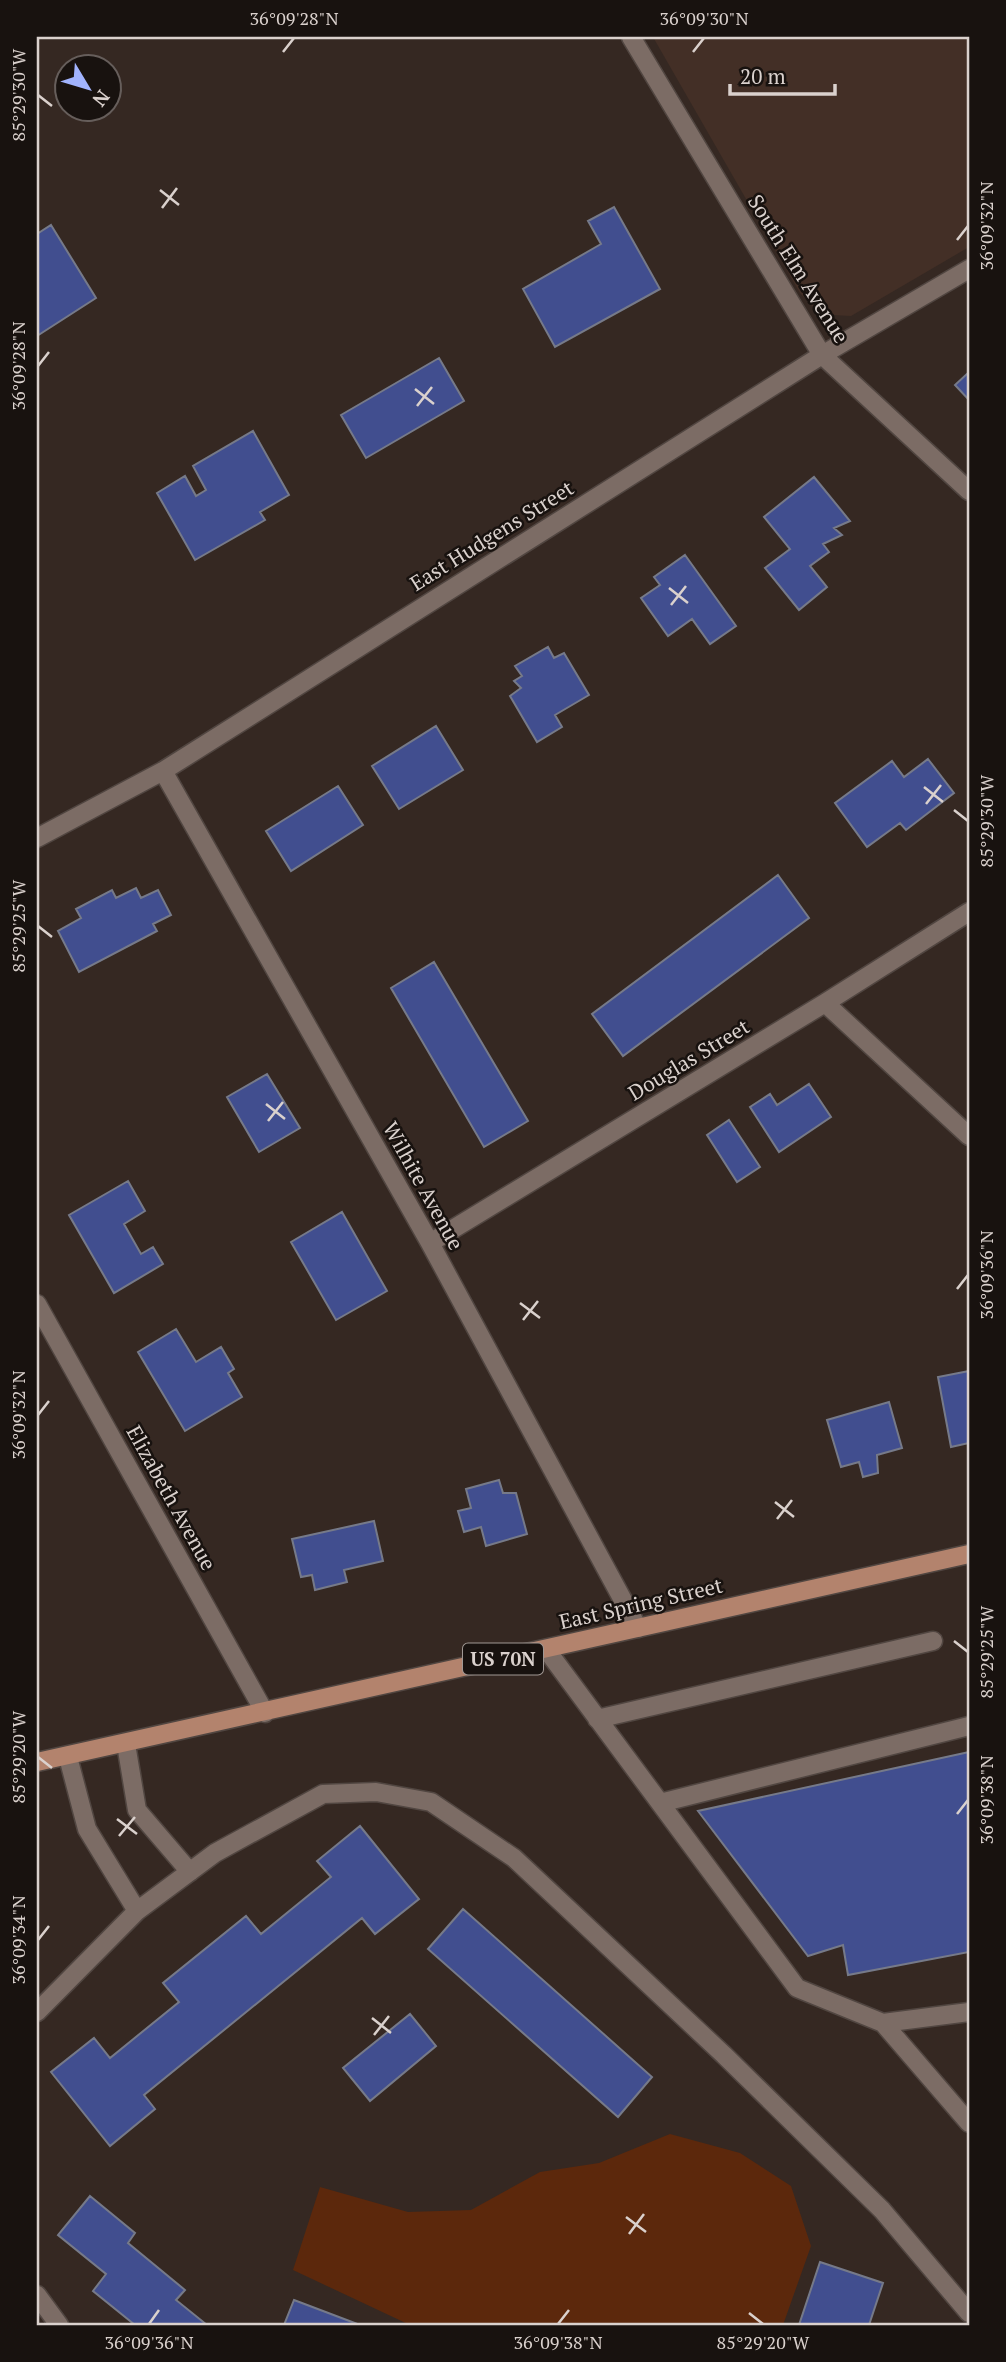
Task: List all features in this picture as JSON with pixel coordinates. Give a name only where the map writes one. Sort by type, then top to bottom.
[{"type":"main road","name":"East Spring Street","points":[[37,1762],[969,1554]]},
{"type":"street","name":"South Elm Avenue","points":[[631,37],[822,355],[969,491]]},
{"type":"street","name":"East Hudgens Street","points":[[37,838],[163,771],[822,355],[969,268]]},
{"type":"street","name":"Wilhite Avenue","points":[[163,771],[430,1243],[638,1628]]},
{"type":"street","name":"Douglas Street","points":[[430,1243],[825,1003],[969,912]]},
{"type":"street","points":[[825,1003],[969,1136]]},
{"type":"street","name":"Elizabeth Avenue","points":[[37,1304],[265,1713]]},
{"type":"street","points":[[597,1719],[933,1641]]},
{"type":"street","points":[[546,1649],[797,1988],[883,2023],[969,2123]]},
{"type":"street","points":[[660,1803],[969,1726]]},
{"type":"street","points":[[126,1744],[137,1810],[190,1872]]},
{"type":"street","points":[[68,1757],[87,1829],[137,1911]]},
{"type":"street","points":[[37,2012],[137,1911],[215,1853],[323,1794],[376,1792],[431,1802],[514,1858],[724,2055],[882,2210],[969,2313],[962,2325]]},
{"type":"street","points":[[883,2023],[969,2012]]},
{"type":"street","points":[[37,2295],[59,2325]]},
{"type":"shaded area","points":[[653,37],[969,37],[969,247],[851,316],[833,315],[815,309],[800,293]]},
{"type":"shaded area","points":[[670,2134],[740,2153],[791,2186],[811,2246],[783,2325],[410,2325],[293,2270],[320,2187],[408,2212],[471,2210],[540,2172],[599,2163]]},
{"type":"building","points":[[614,207],[660,289],[555,347],[523,289],[601,244],[588,221]]},
{"type":"building","points":[[51,225],[96,298],[37,336],[37,234]]},
{"type":"building","points":[[439,358],[464,401],[366,458],[341,415]]},
{"type":"building","points":[[969,372],[969,400],[955,385]]},
{"type":"building","points":[[253,431],[289,495],[260,512],[265,520],[195,560],[157,493],[185,476],[196,496],[206,490],[193,466]]},
{"type":"building","points":[[814,477],[850,521],[834,528],[842,535],[823,544],[829,552],[810,566],[827,587],[799,610],[765,568],[790,549],[764,517]]},
{"type":"building","points":[[685,555],[736,626],[710,644],[692,619],[668,636],[641,598],[660,585],[654,577]]},
{"type":"building","points":[[548,647],[554,658],[564,653],[589,695],[555,715],[562,727],[537,742],[510,696],[521,688],[514,681],[522,676],[515,666]]},
{"type":"building","points":[[436,726],[463,770],[399,809],[372,766]]},
{"type":"building","points":[[928,759],[954,793],[906,830],[900,823],[867,847],[835,803],[892,761],[904,777]]},
{"type":"building","points":[[338,786],[363,825],[291,871],[266,831]]},
{"type":"building","points":[[778,875],[809,918],[623,1056],[592,1014]]},
{"type":"building","points":[[136,888],[141,898],[158,890],[171,915],[153,924],[157,931],[79,972],[58,931],[81,918],[76,909],[112,890],[116,898]]},
{"type":"building","points":[[434,962],[528,1121],[484,1147],[391,988]]},
{"type":"building","points":[[267,1074],[300,1128],[259,1152],[227,1097]]},
{"type":"building","points":[[809,1084],[831,1117],[779,1152],[750,1107],[770,1094],[777,1105]]},
{"type":"building","points":[[729,1120],[760,1167],[737,1182],[707,1135]]},
{"type":"building","points":[[128,1181],[145,1211],[124,1224],[141,1254],[153,1247],[163,1264],[114,1293],[69,1215]]},
{"type":"building","points":[[342,1212],[387,1291],[336,1320],[291,1242]]},
{"type":"building","points":[[176,1329],[196,1362],[221,1347],[234,1369],[228,1373],[242,1397],[185,1431],[138,1352]]},
{"type":"building","points":[[969,1371],[969,1443],[951,1447],[938,1377]]},
{"type":"building","points":[[889,1402],[902,1448],[877,1455],[878,1473],[863,1477],[859,1462],[841,1467],[827,1420]]},
{"type":"building","points":[[499,1480],[503,1493],[516,1493],[527,1534],[486,1546],[481,1527],[464,1532],[458,1511],[471,1508],[466,1489]]},
{"type":"building","points":[[374,1521],[383,1561],[344,1570],[347,1582],[315,1590],[312,1575],[301,1577],[292,1539]]},
{"type":"building","points":[[969,1752],[969,1952],[848,1975],[843,1945],[808,1956],[698,1811]]},
{"type":"building","points":[[360,1826],[419,1899],[375,1934],[362,1918],[144,2095],[155,2109],[110,2146],[51,2072],[94,2038],[110,2058],[179,2002],[163,1983],[246,1916],[261,1934],[331,1877],[317,1861]]},
{"type":"building","points":[[463,1909],[652,2077],[618,2117],[428,1949]]},
{"type":"building","points":[[410,2014],[436,2046],[370,2101],[343,2068]]},
{"type":"building","points":[[90,2196],[135,2233],[128,2243],[185,2290],[176,2300],[207,2325],[135,2325],[93,2291],[106,2274],[58,2235]]},
{"type":"building","points":[[820,2262],[883,2283],[869,2325],[799,2325]]},
{"type":"building","points":[[294,2300],[360,2325],[284,2325]]}]
